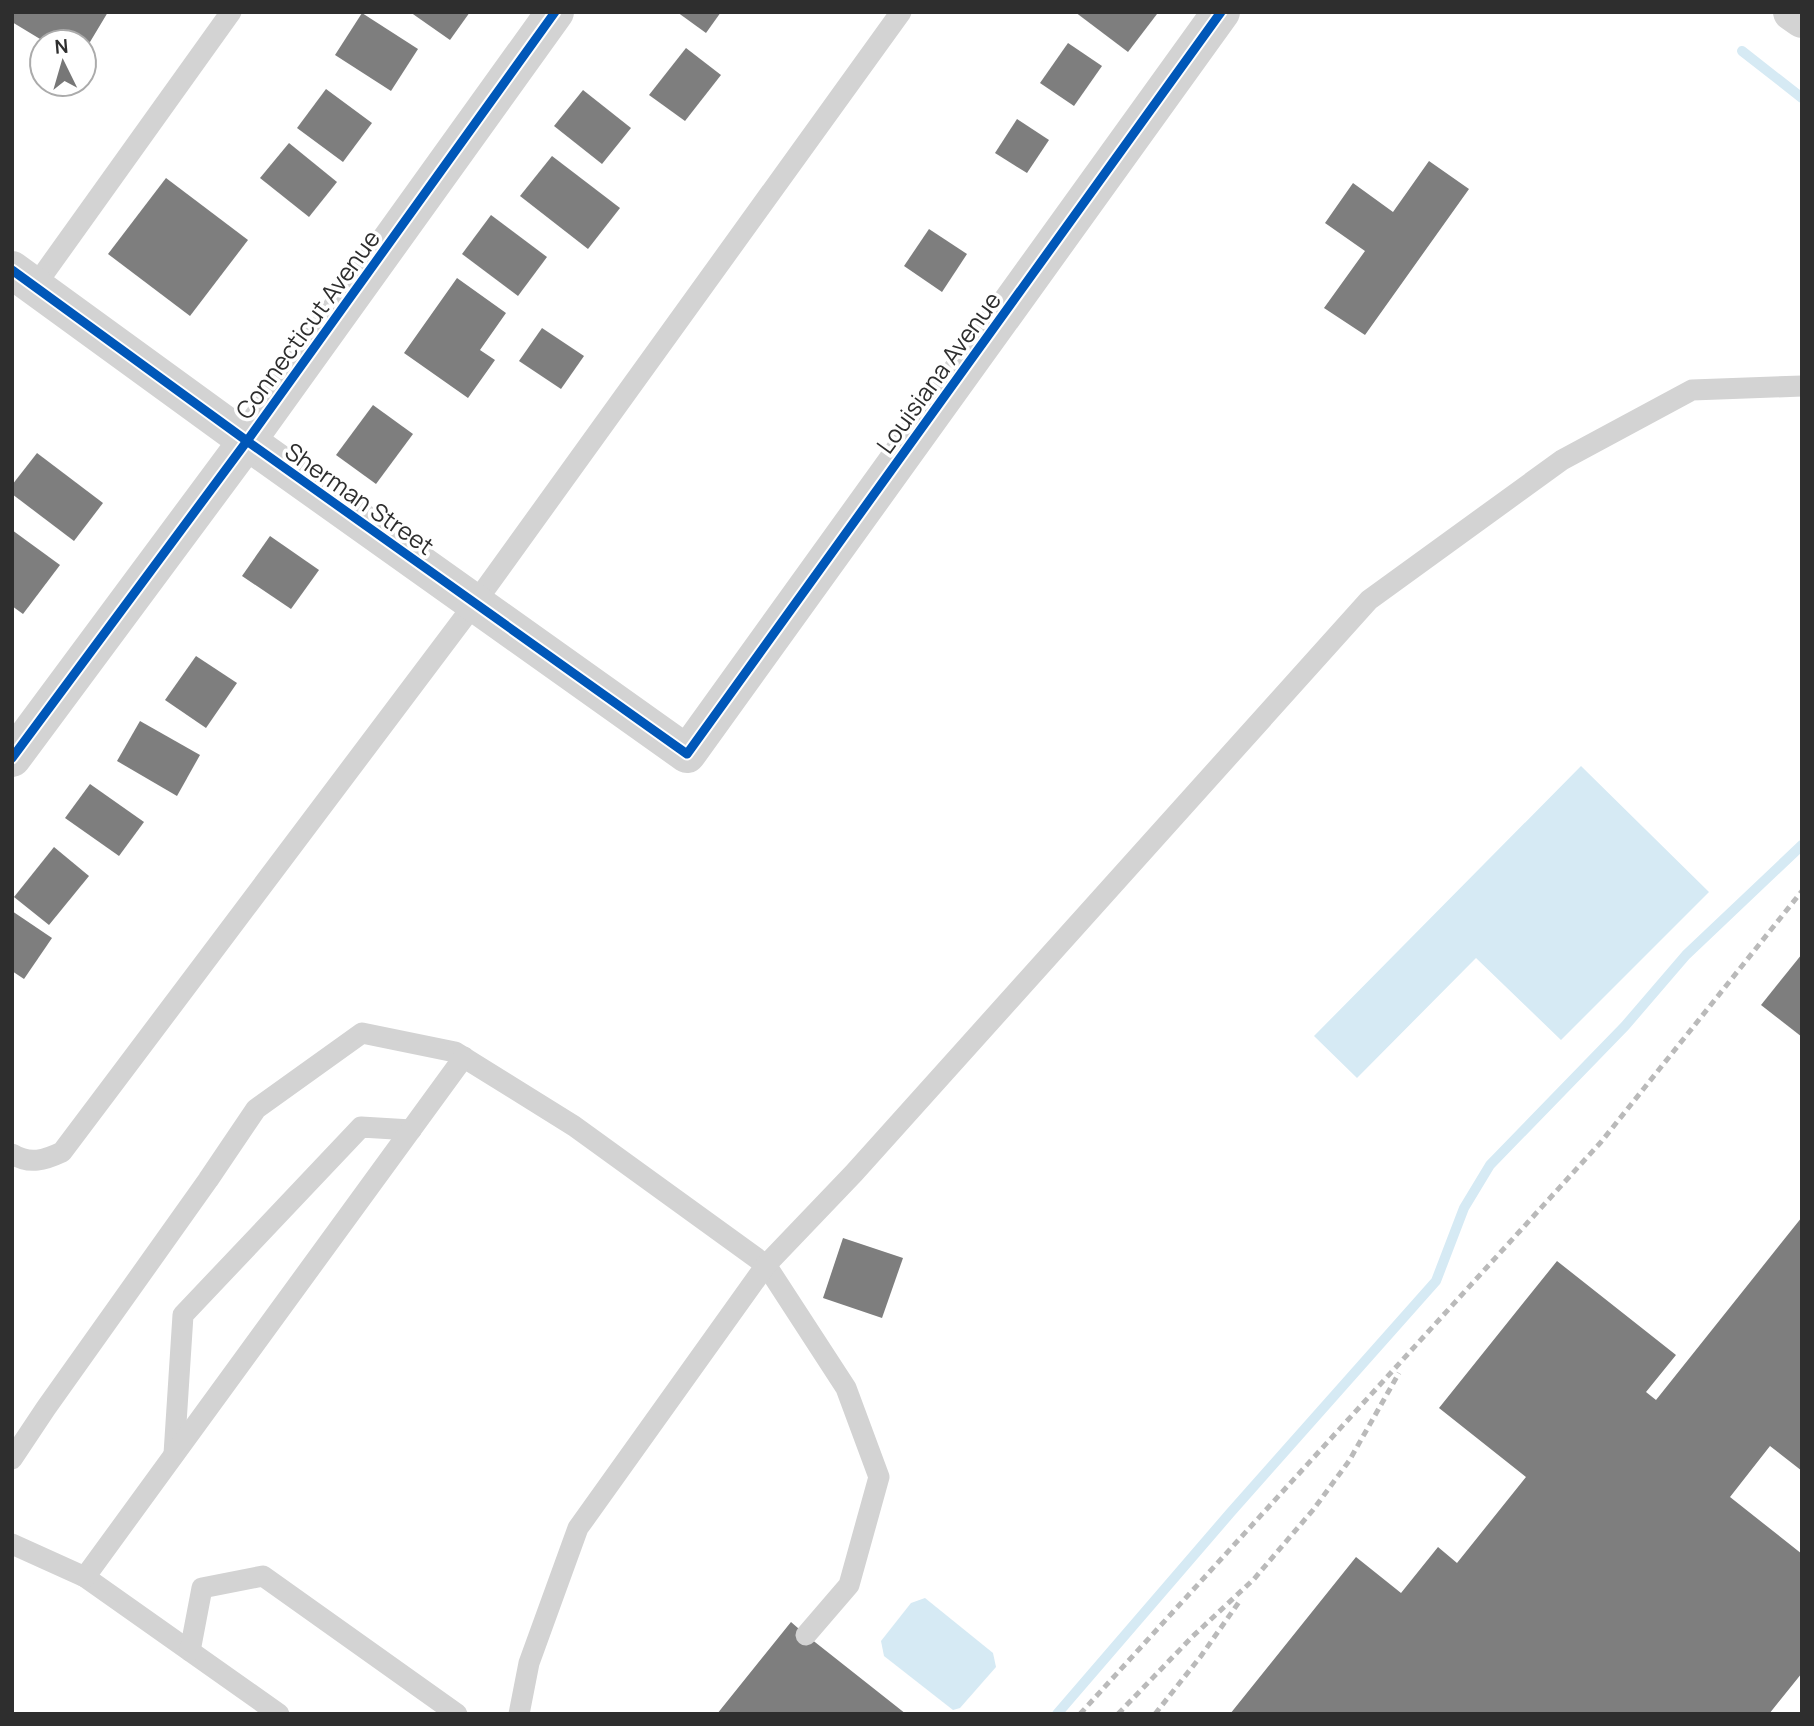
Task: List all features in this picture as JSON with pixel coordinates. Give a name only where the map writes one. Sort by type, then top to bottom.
[{"type":"street","name":"Connecticut Avenue","points":[[12,758],[247,441],[555,12]]},
{"type":"street","name":"Louisiana Avenue","points":[[687,754],[1221,12]]},
{"type":"street","points":[[1792,12],[1802,19]]},
{"type":"street","name":"Sherman Street","points":[[23,278],[687,754]]},
{"type":"lane","points":[[23,278],[231,12]]},
{"type":"lane","points":[[12,1154],[20,1159],[45,1161],[62,1152],[475,603],[901,12]]},
{"type":"lane","points":[[519,1714],[529,1664],[578,1528],[766,1265],[863,1163],[1370,600],[1562,460],[1692,390],[1802,386]]},
{"type":"lane","points":[[12,1460],[256,1109],[362,1033],[455,1052],[574,1126],[766,1265],[846,1388],[878,1477],[849,1585],[806,1635]]},
{"type":"lane","points":[[85,1577],[464,1057]]},
{"type":"lane","points":[[174,1454],[183,1315],[361,1127],[411,1130]]},
{"type":"lane","points":[[12,1544],[85,1577],[279,1714]]},
{"type":"lane","points":[[190,1650],[202,1588],[263,1576],[457,1714]]},
{"type":"water","points":[[1581,766],[1709,892],[1561,1040],[1476,958],[1357,1078],[1314,1036]]},
{"type":"water","points":[[925,1598],[993,1653],[996,1667],[960,1708],[953,1710],[884,1656],[881,1641],[911,1603]]},
{"type":"building","points":[[12,12],[108,12],[98,29],[28,28],[28,32],[12,22]]},
{"type":"building","points":[[410,12],[470,12],[450,40]]},
{"type":"building","points":[[677,12],[721,12],[706,33]]},
{"type":"building","points":[[1075,12],[1155,12],[1157,14],[1128,52]]},
{"type":"building","points":[[362,13],[418,49],[391,91],[335,55]]},
{"type":"building","points":[[1068,43],[1102,66],[1074,106],[1040,83]]},
{"type":"building","points":[[686,48],[721,75],[685,121],[649,95]]},
{"type":"building","points":[[326,89],[372,123],[343,162],[297,128]]},
{"type":"building","points":[[583,90],[631,128],[602,164],[554,126]]},
{"type":"building","points":[[1017,119],[1049,140],[1027,173],[995,153]]},
{"type":"building","points":[[289,143],[337,182],[309,217],[260,178]]},
{"type":"building","points":[[552,156],[620,208],[588,249],[520,196]]},
{"type":"building","points":[[1429,161],[1469,189],[1365,335],[1324,308],[1365,251],[1325,223],[1353,183],[1393,212]]},
{"type":"building","points":[[166,178],[248,240],[190,316],[108,254]]},
{"type":"building","points":[[491,215],[547,257],[518,296],[462,254]]},
{"type":"building","points":[[929,229],[967,254],[942,292],[904,266]]},
{"type":"building","points":[[457,278],[506,313],[480,350],[495,360],[468,398],[404,353]]},
{"type":"building","points":[[542,328],[584,356],[561,389],[519,361]]},
{"type":"building","points":[[373,405],[413,434],[376,484],[336,455]]},
{"type":"building","points":[[37,453],[103,503],[74,541],[12,494],[12,485]]},
{"type":"building","points":[[12,530],[60,565],[23,614],[12,606]]},
{"type":"building","points":[[270,536],[319,570],[291,609],[242,576]]},
{"type":"building","points":[[196,656],[237,683],[206,728],[165,700]]},
{"type":"building","points":[[140,721],[200,755],[177,796],[117,761]]},
{"type":"building","points":[[90,784],[144,822],[119,856],[65,818]]},
{"type":"building","points":[[54,847],[89,876],[49,925],[14,897]]},
{"type":"building","points":[[12,911],[52,938],[24,979],[12,971]]},
{"type":"building","points":[[1802,954],[1802,1037],[1761,1005]]},
{"type":"building","points":[[1802,1217],[1802,1471],[1770,1446],[1730,1497],[1802,1554],[1802,1673],[1769,1714],[1230,1714],[1356,1557],[1401,1593],[1438,1547],[1457,1563],[1526,1477],[1439,1408],[1557,1261],[1676,1355],[1646,1392],[1656,1400]]},
{"type":"building","points":[[843,1238],[903,1258],[882,1318],[823,1298]]},
{"type":"building","points":[[791,1622],[806,1635],[906,1714],[717,1714]]},
{"type":"waterway","points":[[1742,51],[1802,98]]},
{"type":"waterway","points":[[1057,1714],[1231,1512],[1436,1281],[1464,1208],[1490,1165],[1625,1026],[1686,955],[1802,845]]},
{"type":"railway","points":[[1080,1714],[1601,1142],[1802,891]]},
{"type":"railway","points":[[1118,1714],[1192,1637],[1254,1579],[1313,1510],[1349,1461],[1399,1373]]},
{"type":"railway","points":[[1155,1714],[1239,1602]]},
{"type":"cycle path","points":[[12,758],[247,441],[555,12]]},
{"type":"cycle path","points":[[12,270],[687,754],[1221,12]]}]
